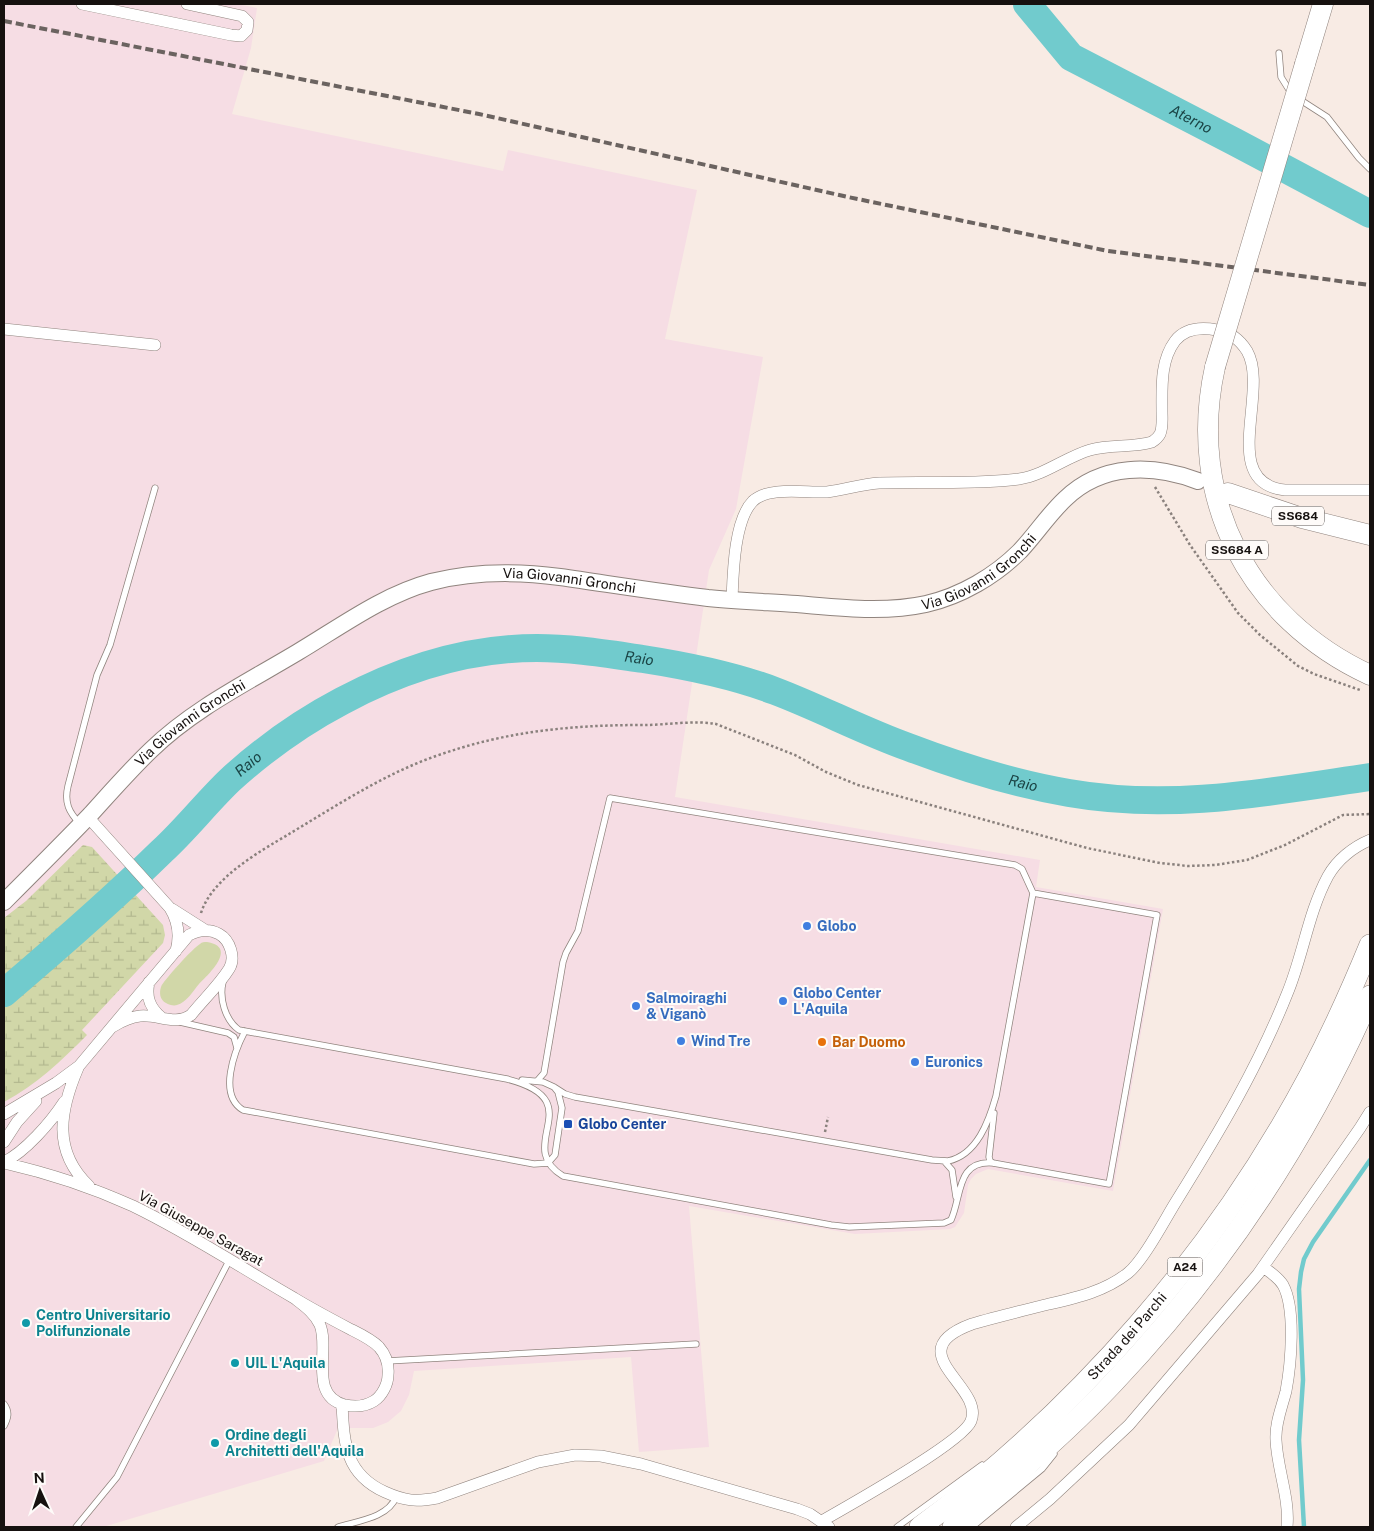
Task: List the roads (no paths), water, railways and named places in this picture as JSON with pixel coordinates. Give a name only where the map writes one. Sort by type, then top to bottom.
[{"type":"highway","name":"SS684 A","points":[[1323,4],[1215,367],[1210,390],[1208,419],[1210,459],[1220,509],[1235,547],[1262,590],[1292,625],[1322,649],[1345,663],[1366,683]]},
{"type":"highway","name":"SS684","points":[[1228,493],[1302,518],[1370,535]]},
{"type":"highway","name":"Strada dei Parchi","points":[[920,1527],[998,1464],[1087,1381],[1137,1326],[1190,1262],[1253,1171],[1310,1076],[1370,945]]},
{"type":"highway","name":"Strada dei Parchi","points":[[953,1527],[1033,1461],[1114,1382],[1187,1297],[1254,1207],[1313,1111],[1370,996]]},
{"type":"main road","name":"Via Giovanni Gronchi","points":[[4,902],[152,749],[197,714],[366,612],[409,590],[428,583],[466,575],[508,572],[530,573],[732,600],[876,608],[907,607],[936,601],[965,590],[1003,566],[1028,543],[1061,502],[1082,485],[1111,473],[1144,469],[1173,472],[1198,481]]},
{"type":"street","points":[[82,4],[231,35],[240,36],[247,30],[248,22],[242,16],[187,4]]},
{"type":"street","points":[[4,329],[156,345]]},
{"type":"street","points":[[732,600],[734,559],[742,520],[751,503],[764,494],[777,492],[827,492],[879,483],[1019,479],[1038,474],[1064,460],[1093,449],[1152,442],[1158,438],[1162,427],[1163,378],[1168,352],[1179,336],[1192,330],[1212,329],[1230,334],[1240,342],[1251,360],[1254,382],[1249,454],[1252,469],[1262,482],[1285,490],[1370,490]]},
{"type":"street","points":[[85,820],[109,840],[170,908],[175,916],[177,926],[176,951]]},
{"type":"street","points":[[387,1361],[387,1383],[376,1400],[357,1406],[342,1404],[347,1449],[355,1469],[368,1483],[396,1497],[409,1501],[437,1498],[538,1462],[575,1455],[601,1456],[641,1464],[797,1509],[810,1514],[826,1524],[960,1435],[968,1427],[972,1419],[970,1401],[942,1358],[943,1343],[947,1336],[955,1330],[972,1324],[1087,1295],[1111,1285],[1130,1271],[1144,1254],[1255,1067],[1288,993],[1316,903],[1328,875],[1346,854],[1370,840]]},
{"type":"street","points":[[170,908],[202,929],[219,934],[227,942],[232,958],[229,969],[190,1015],[186,1018],[173,1020]]},
{"type":"street","name":"Via Giuseppe Saragat","points":[[4,1142],[25,1112],[79,1066],[189,935],[202,929]]},
{"type":"street","points":[[149,982],[148,998],[153,1008],[161,1017]]},
{"type":"street","name":"Via Giuseppe Saragat","points":[[114,1026],[128,1018],[139,1016],[161,1017],[173,1020]]},
{"type":"street","name":"Via Giuseppe Saragat","points":[[4,1162],[18,1152],[46,1125],[59,1109],[68,1094],[79,1066]]},
{"type":"street","name":"Via Giuseppe Saragat","points":[[4,1114],[56,1084]]},
{"type":"street","name":"Via Giuseppe Saragat","points":[[68,1094],[62,1134],[65,1147],[77,1172],[92,1189]]},
{"type":"street","points":[[1016,1527],[1050,1499],[1129,1425],[1263,1267],[1370,1112]]},
{"type":"street","name":"Via Giuseppe Saragat","points":[[4,1162],[58,1176],[92,1189],[176,1228],[373,1342],[384,1354],[387,1361]]},
{"type":"street","points":[[1263,1267],[1278,1278],[1283,1285],[1288,1301],[1291,1328],[1291,1358],[1276,1438],[1278,1462],[1286,1503],[1287,1527]]},
{"type":"street","name":"Via Giuseppe Saragat","points":[[294,1298],[313,1315],[320,1325],[324,1382],[330,1396],[342,1404]]},
{"type":"lane","points":[[1279,53],[1281,77],[1286,86],[1295,96],[1327,117],[1370,170]]},
{"type":"lane","points":[[85,820],[68,808],[66,802],[67,790],[97,675],[109,648],[155,488]]},
{"type":"lane","points":[[537,1081],[544,1073],[565,957],[580,925],[610,798],[1016,865],[1022,869],[1033,893],[996,1096],[989,1157],[993,1163]]},
{"type":"lane","points":[[245,1031],[237,1048],[230,1092],[233,1102],[243,1110],[534,1164],[571,1179],[794,1219],[849,1227],[944,1222],[952,1220],[962,1180],[970,1169],[980,1164],[993,1163],[1109,1184],[1156,915],[1033,893]]},
{"type":"lane","points":[[229,969],[222,984],[224,1005],[233,1025],[239,1030],[507,1079],[538,1090],[548,1104],[548,1123],[544,1152],[548,1163],[555,1172]]},
{"type":"lane","points":[[173,1020],[225,1032],[245,1031]]},
{"type":"lane","points":[[225,1032],[234,1037],[237,1048]]},
{"type":"lane","points":[[507,1079],[548,1083],[565,1094],[575,1097],[944,1161],[956,1158],[975,1144],[991,1114],[996,1096]]},
{"type":"lane","points":[[534,1164],[548,1163],[555,1155],[562,1119],[561,1100],[554,1087]]},
{"type":"lane","points":[[944,1161],[952,1170],[956,1205]]},
{"type":"lane","points":[[76,1527],[118,1477],[230,1259]]},
{"type":"lane","points":[[387,1361],[696,1344]]},
{"type":"lane","points":[[1066,1440],[1114,1382]]},
{"type":"lane","points":[[4,1404],[8,1410],[8,1416],[4,1426]]},
{"type":"lane","points":[[1000,1453],[1040,1426]]},
{"type":"lane","points":[[972,1527],[1042,1469],[1060,1447]]},
{"type":"lane","points":[[897,1527],[991,1459]]},
{"type":"lane","points":[[338,1527],[388,1510],[396,1497]]},
{"type":"waterway","name":"Aterno","points":[[1027,4],[1071,57],[1370,214]]},
{"type":"waterway","name":"Raio","points":[[4,993],[143,870],[230,780],[283,737],[327,709],[388,679],[436,662],[486,652],[537,648],[577,650],[643,659],[710,672],[743,680],[775,691],[891,741],[947,761],[1008,780],[1069,793],[1107,798],[1183,800],[1257,793],[1370,777]]},
{"type":"waterway","points":[[1304,1527],[1299,1440],[1303,1380],[1299,1289],[1301,1272],[1304,1259],[1313,1242],[1370,1160]]},
{"type":"railway","points":[[4,21],[479,114],[848,197],[1108,251],[1370,285]]},
{"type":"place","name":"Globo","points":[[807,926]]},
{"type":"place","name":"Globo Center L'Aquila","points":[[783,1001]]},
{"type":"place","name":"Salmoiraghi & Viganò","points":[[636,1006]]},
{"type":"place","name":"Wind Tre","points":[[681,1041]]},
{"type":"place","name":"Bar Duomo","points":[[822,1042]]},
{"type":"place","name":"Euronics","points":[[915,1062]]},
{"type":"place","name":"Globo Center","points":[[568,1124]]},
{"type":"place","name":"Centro Universitario Polifunzionale","points":[[26,1323]]},
{"type":"place","name":"UIL L'Aquila","points":[[235,1363]]},
{"type":"place","name":"Ordine degli Architetti dell'Aquila","points":[[215,1443]]}]
